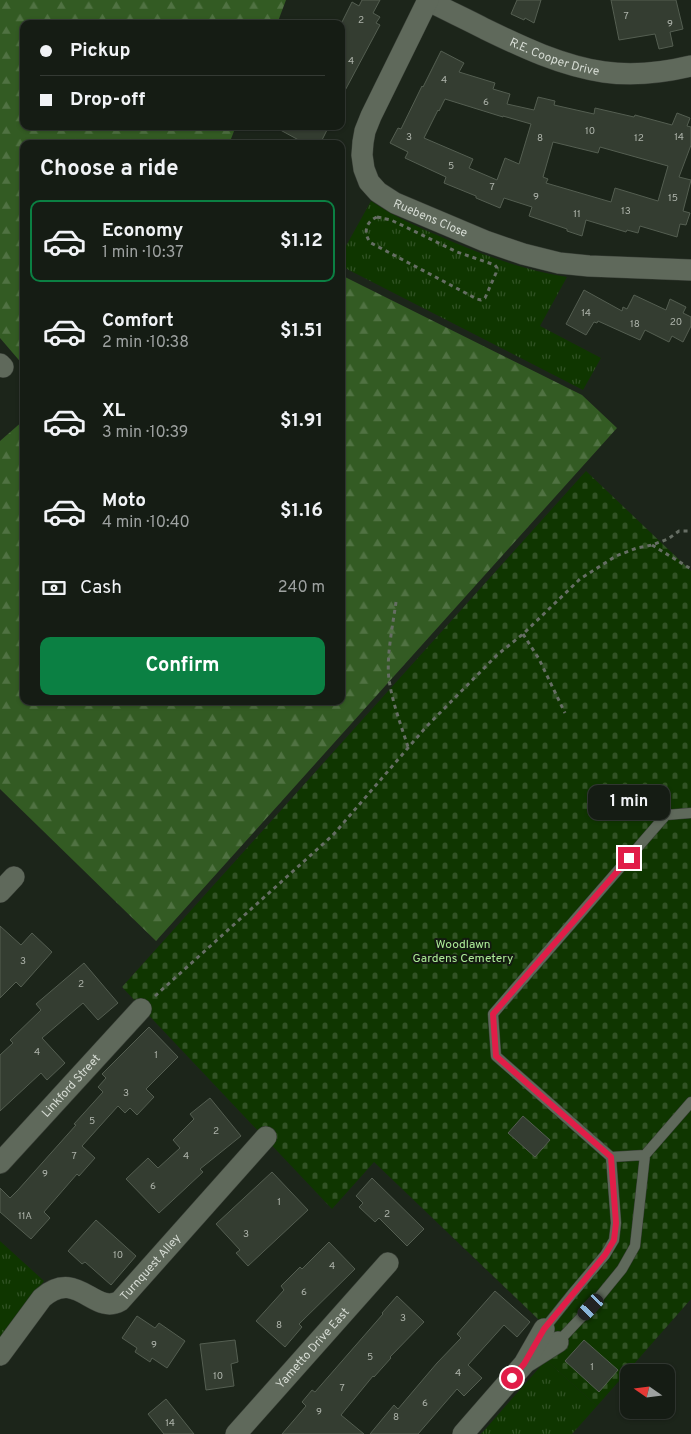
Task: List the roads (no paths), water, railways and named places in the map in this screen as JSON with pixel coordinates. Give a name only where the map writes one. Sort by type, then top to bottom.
[{"type":"street","name":"R.E. Cooper Drive","points":[[428,0],[510,40],[583,67],[617,73],[638,74],[656,73],[691,66]]},
{"type":"street","name":"Ruebens Close","points":[[428,0],[365,131],[362,155],[364,169],[369,182],[378,192],[395,203],[456,229],[500,246],[543,259],[574,265],[691,270]]},
{"type":"street","name":"Linkford Street","points":[[0,1163],[141,1009]]},
{"type":"street","name":"Turnquest Alley","points":[[0,1355],[42,1298],[56,1288],[71,1288],[104,1303],[115,1304],[120,1301],[266,1136]]},
{"type":"street","name":"Yametto Drive East","points":[[236,1434],[388,1263]]},
{"type":"street","points":[[463,1434],[551,1335]]},
{"type":"lane","points":[[551,1335],[614,1240],[616,1223],[611,1157],[496,1056],[493,1014],[666,815],[691,813]]},
{"type":"lane","points":[[551,1335],[591,1307],[622,1269],[635,1246],[645,1155],[691,1102]]},
{"type":"lane","points":[[611,1157],[645,1155]]},
{"type":"park label","name":"Woodlawn Gardens Cemetery","points":[[463,951]]}]
